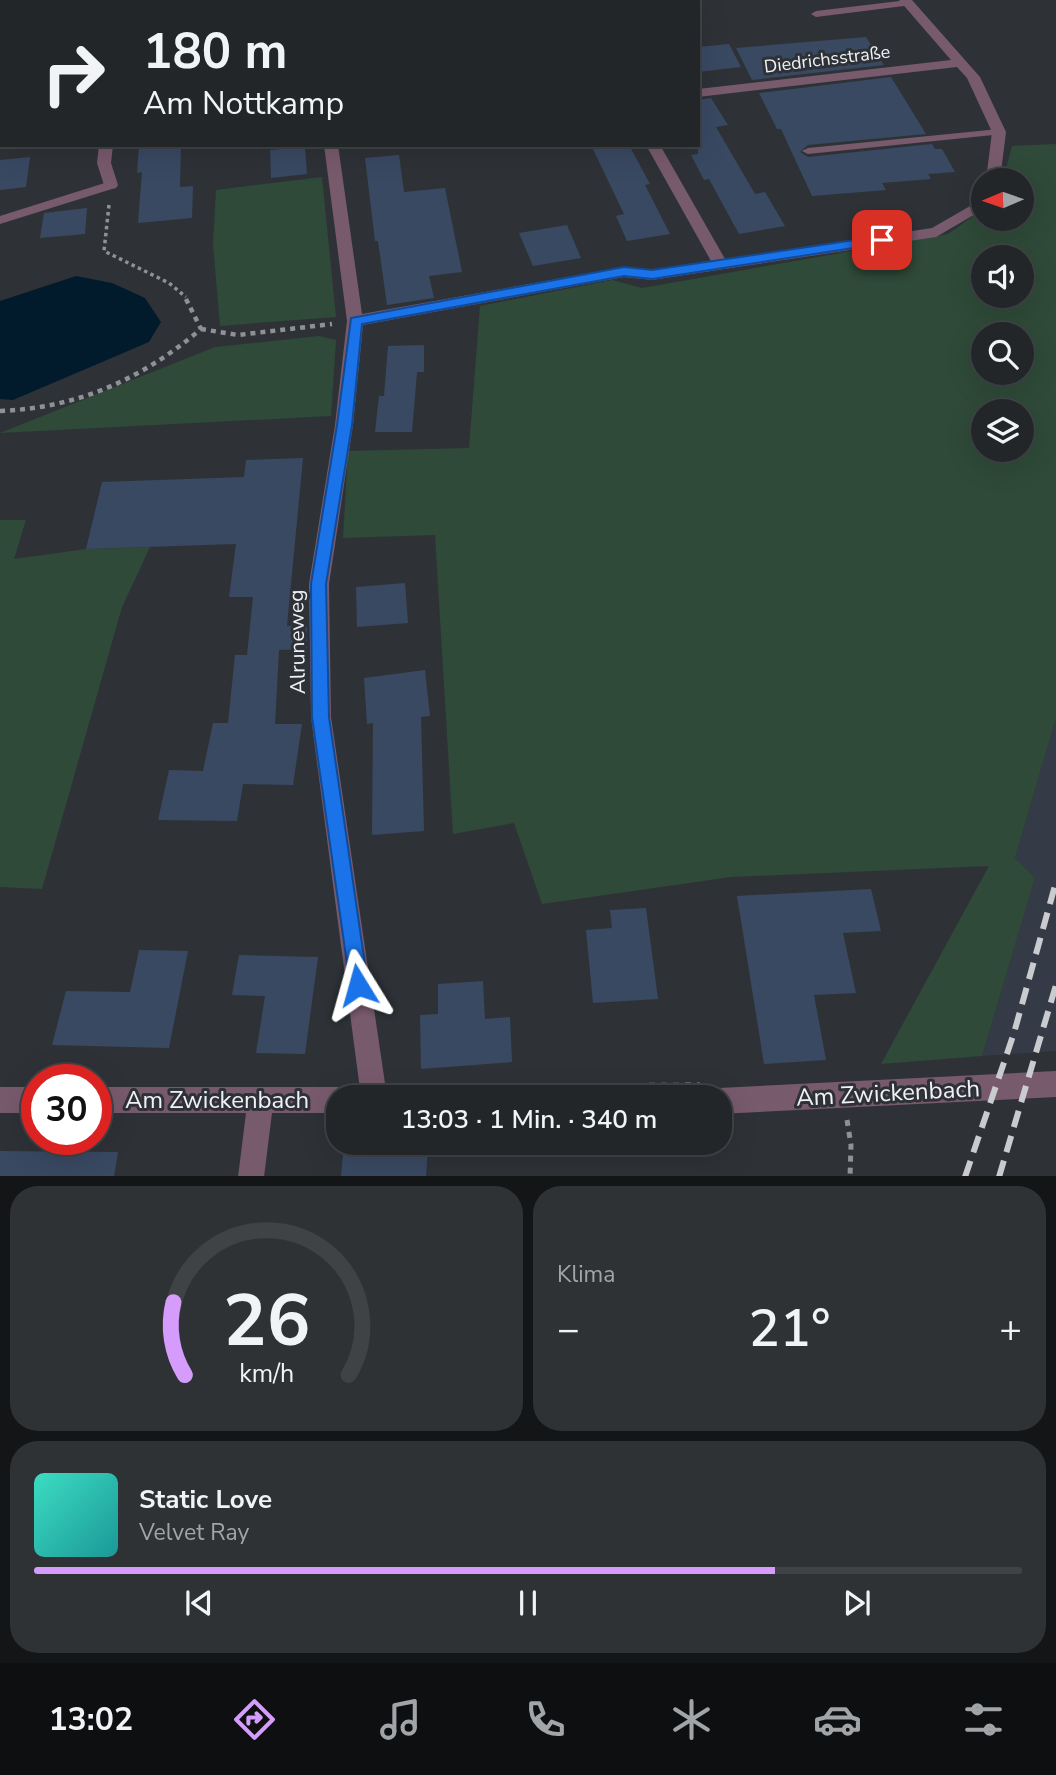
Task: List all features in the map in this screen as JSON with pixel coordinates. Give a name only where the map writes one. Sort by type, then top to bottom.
[{"type":"street","points":[[906,2],[973,77],[999,132],[994,168]]},
{"type":"street","name":"Diedrichsstraße","points":[[700,93],[961,63]]},
{"type":"street","points":[[106,147],[104,163],[111,185]]},
{"type":"street","name":"Alruneweg","points":[[331,147],[355,321],[344,425],[318,584],[321,717],[372,1085]]},
{"type":"street","points":[[654,147],[720,263]]},
{"type":"street","points":[[355,321],[624,272],[652,275],[936,232],[971,210]]},
{"type":"street","name":"Am Zwickenbach","points":[[732,1101],[844,1097],[1056,1084]]},
{"type":"street","points":[[251,1176],[261,1099]]},
{"type":"street","points":[[0,1101],[21,1100]]},
{"type":"street","name":"Am Zwickenbach","points":[[112,1100],[326,1100]]},
{"type":"lane","points":[[816,14],[906,2]]},
{"type":"lane","points":[[808,151],[999,132]]},
{"type":"lane","points":[[0,219],[111,185]]},
{"type":"path","points":[[111,185],[104,251],[118,262],[161,279],[187,298],[201,329]]},
{"type":"path","points":[[201,329],[238,335],[355,321]]},
{"type":"path","points":[[0,411],[71,403],[134,379],[180,348],[201,329]]},
{"type":"path","points":[[844,1097],[851,1145],[850,1176]]},
{"type":"shaded area","points":[[1056,718],[1056,1051],[982,1056],[1035,878],[1015,858]]},
{"type":"green space","points":[[1056,144],[1056,718],[1015,858],[1035,878],[982,1056],[881,1064],[989,866],[731,877],[542,904],[514,823],[453,834],[435,535],[343,538],[348,451],[469,448],[480,306],[612,280],[642,288],[948,234],[971,218],[971,231],[1034,231],[1034,168],[1006,168],[1012,146]]},
{"type":"green space","points":[[322,177],[336,317],[220,326],[213,244],[216,190]]},
{"type":"green space","points":[[319,336],[336,340],[331,416],[0,433],[215,347]]},
{"type":"green space","points":[[0,520],[26,520],[14,559],[86,549],[150,547],[122,607],[42,889],[0,887]]},
{"type":"water","points":[[76,276],[112,283],[145,298],[161,322],[149,342],[13,400],[0,399],[0,301]]},
{"type":"building","points":[[866,37],[884,65],[752,80],[736,48]]},
{"type":"building","points":[[729,44],[741,67],[700,72],[700,47]]},
{"type":"building","points":[[891,77],[926,134],[808,145],[800,152],[808,157],[932,144],[935,149],[942,149],[955,172],[928,174],[931,179],[882,183],[886,190],[812,196],[781,129],[777,129],[759,93]]},
{"type":"building","points":[[711,98],[728,125],[716,127],[755,194],[765,192],[785,226],[739,234],[709,179],[704,180],[691,155],[698,154],[700,147],[700,100]]},
{"type":"building","points":[[139,147],[181,147],[180,187],[193,186],[192,218],[138,223],[142,172],[137,173]]},
{"type":"building","points":[[305,147],[307,174],[271,178],[270,150]]},
{"type":"building","points":[[592,147],[630,147],[650,184],[645,185],[670,234],[627,241],[616,216],[624,214]]},
{"type":"building","points":[[399,155],[404,192],[445,188],[462,272],[429,276],[434,298],[387,305],[378,241],[375,241],[365,158]]},
{"type":"building","points":[[30,157],[26,187],[0,190],[0,160]]},
{"type":"building","points":[[87,208],[85,234],[40,238],[44,213]]},
{"type":"building","points":[[567,225],[581,258],[533,266],[519,233]]},
{"type":"building","points":[[424,345],[424,372],[417,372],[412,432],[375,432],[379,396],[384,396],[388,346]]},
{"type":"building","points":[[303,458],[287,626],[307,625],[307,649],[279,650],[275,724],[302,724],[293,785],[243,784],[237,821],[158,820],[169,770],[203,771],[213,723],[228,723],[235,655],[247,655],[253,597],[229,597],[236,544],[86,549],[102,482],[244,477],[246,460]]},
{"type":"building","points":[[405,583],[408,623],[357,627],[356,587]]},
{"type":"building","points":[[425,670],[430,716],[421,717],[424,831],[372,835],[373,723],[367,724],[364,678]]},
{"type":"building","points":[[871,889],[881,931],[843,933],[856,993],[814,995],[826,1060],[764,1064],[737,896]]},
{"type":"building","points":[[646,908],[658,999],[593,1003],[586,930],[612,928],[610,910]]},
{"type":"building","points":[[139,950],[188,951],[169,1048],[52,1045],[66,991],[130,992]]},
{"type":"building","points":[[239,955],[318,957],[305,1054],[256,1053],[265,996],[232,995]]},
{"type":"building","points":[[483,981],[485,1019],[510,1017],[512,1062],[421,1069],[420,1015],[438,1014],[438,984]]},
{"type":"building","points":[[0,1151],[21,1151],[21,1155],[112,1155],[112,1152],[118,1152],[114,1176],[0,1176]]},
{"type":"building","points":[[343,1155],[427,1155],[426,1176],[341,1176]]},
{"type":"railway","points":[[965,1176],[1014,1033],[1056,882]]},
{"type":"railway","points":[[999,1176],[1056,985]]},
{"type":"route","points":[[358,985],[321,717],[318,584],[344,425],[355,321],[624,272],[652,275],[882,240]]}]
